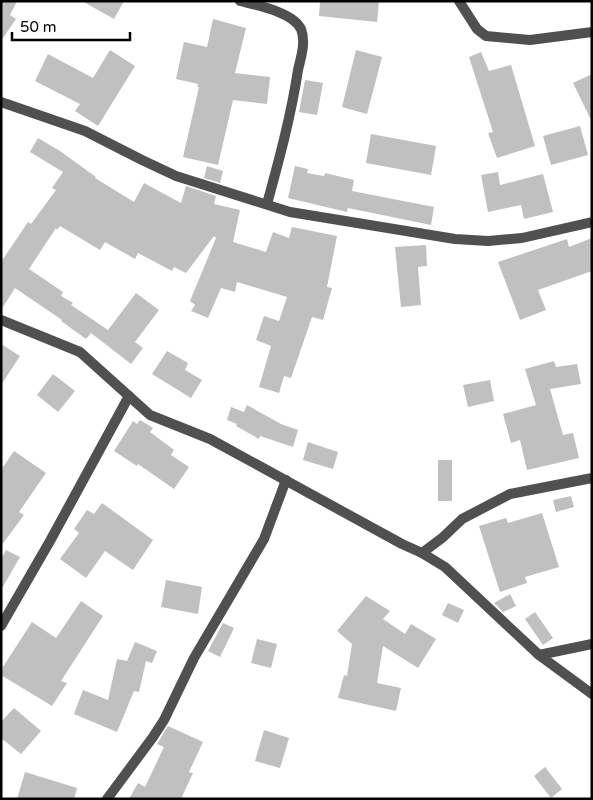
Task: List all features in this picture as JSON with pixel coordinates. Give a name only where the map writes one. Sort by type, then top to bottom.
[{"type":"street","points":[[240,1],[273,9],[290,18],[300,28],[303,46],[291,113],[267,204]]},
{"type":"street","points":[[459,1],[477,29],[486,36],[530,40],[592,32]]},
{"type":"street","points":[[1,102],[85,131],[176,176],[290,212],[455,239],[488,241],[522,238],[592,222]]},
{"type":"street","points":[[1,320],[80,352],[150,415],[210,439],[445,567],[538,655],[592,694]]},
{"type":"street","points":[[1,626],[129,396]]},
{"type":"street","points":[[422,553],[442,538],[462,519],[510,494],[592,478]]},
{"type":"street","points":[[107,799],[154,738],[194,658],[264,539],[286,480]]},
{"type":"street","points":[[538,655],[592,644]]},
{"type":"building","points":[[1,1],[17,1],[10,15],[16,19],[1,41]]},
{"type":"building","points":[[82,1],[124,1],[114,19]]},
{"type":"building","points":[[320,1],[379,1],[377,22],[319,16]]},
{"type":"building","points":[[213,19],[246,28],[235,73],[270,77],[267,104],[233,100],[218,165],[183,157],[199,87],[197,87],[198,84],[176,79],[184,42],[207,47]]},
{"type":"building","points":[[110,50],[135,66],[98,126],[75,111],[80,104],[35,81],[48,54],[93,78]]},
{"type":"building","points":[[356,50],[382,57],[367,114],[342,107]]},
{"type":"building","points":[[481,52],[489,71],[511,65],[535,146],[497,158],[488,133],[493,132],[469,57]]},
{"type":"building","points":[[592,74],[592,122],[573,83]]},
{"type":"building","points":[[305,80],[323,83],[317,115],[299,112]]},
{"type":"building","points":[[580,126],[588,155],[551,165],[543,136]]},
{"type":"building","points":[[371,134],[436,146],[431,175],[366,163]]},
{"type":"building","points":[[38,138],[60,151],[95,178],[134,202],[144,183],[181,203],[186,186],[216,196],[214,204],[240,210],[233,242],[266,252],[273,232],[289,238],[292,227],[337,236],[327,287],[332,288],[323,320],[312,317],[291,378],[284,376],[279,393],[259,387],[271,346],[256,340],[264,316],[279,321],[287,297],[237,282],[235,292],[221,288],[208,318],[191,311],[195,305],[190,301],[216,238],[214,236],[186,273],[174,267],[172,271],[138,253],[135,259],[105,242],[100,250],[60,226],[57,230],[56,228],[29,269],[63,292],[61,296],[73,303],[71,305],[108,330],[136,293],[159,310],[135,342],[143,348],[131,364],[91,333],[86,339],[15,288],[1,310],[1,262],[28,222],[31,224],[56,190],[52,188],[63,172],[30,152]]},
{"type":"building","points":[[207,166],[223,171],[220,183],[204,178]]},
{"type":"building","points":[[295,166],[308,169],[307,173],[324,176],[325,173],[354,180],[352,191],[434,207],[431,225],[348,208],[347,212],[288,198]]},
{"type":"building","points":[[498,172],[500,185],[543,174],[553,212],[524,219],[521,205],[488,212],[481,175]]},
{"type":"building","points":[[592,238],[592,271],[538,290],[546,310],[520,320],[498,262],[567,239],[569,247]]},
{"type":"building","points":[[426,245],[427,266],[418,267],[421,305],[401,307],[395,247]]},
{"type":"building","points":[[1,344],[20,356],[1,385]]},
{"type":"building","points":[[167,351],[188,363],[185,370],[202,380],[191,398],[152,374]]},
{"type":"building","points":[[554,361],[556,367],[577,364],[581,384],[550,389],[563,435],[573,433],[579,458],[527,470],[520,440],[511,443],[503,414],[536,405],[525,369]]},
{"type":"building","points":[[53,374],[75,391],[58,412],[37,395]]},
{"type":"building","points":[[490,380],[494,401],[468,407],[463,385]]},
{"type":"building","points":[[247,405],[281,424],[298,430],[293,447],[260,436],[259,439],[236,426],[237,424],[227,420],[231,407],[244,412]]},
{"type":"building","points":[[140,420],[153,428],[150,432],[174,450],[171,455],[189,467],[174,489],[138,464],[137,466],[114,451],[133,421],[137,424]]},
{"type":"building","points":[[308,442],[338,452],[333,469],[303,460]]},
{"type":"building","points":[[14,451],[46,473],[19,512],[24,515],[1,546],[1,470]]},
{"type":"building","points":[[438,460],[452,460],[452,501],[438,501]]},
{"type":"building","points":[[571,496],[574,507],[556,512],[553,500]]},
{"type":"building","points":[[102,503],[153,540],[133,570],[105,551],[86,578],[60,559],[79,533],[74,529],[87,510],[94,514]]},
{"type":"building","points":[[542,513],[559,567],[525,577],[527,583],[500,592],[479,526],[506,518],[508,523]]},
{"type":"building","points":[[6,550],[20,557],[1,590],[1,559]]},
{"type":"building","points":[[166,580],[202,587],[198,614],[161,607]]},
{"type":"building","points":[[510,594],[516,606],[503,612],[494,603]]},
{"type":"building","points":[[366,596],[390,611],[383,619],[405,634],[411,624],[436,639],[418,668],[383,646],[377,683],[401,688],[396,711],[338,698],[344,675],[347,676],[352,644],[337,631]]},
{"type":"building","points":[[81,601],[103,616],[61,681],[67,683],[52,706],[1,675],[1,670],[32,622],[56,638]]},
{"type":"building","points":[[448,603],[464,610],[458,623],[442,615]]},
{"type":"building","points":[[535,612],[553,638],[543,645],[525,619]]},
{"type":"building","points":[[223,623],[234,628],[220,657],[208,651]]},
{"type":"building","points":[[257,639],[277,644],[271,668],[251,663]]},
{"type":"building","points":[[135,642],[157,651],[152,663],[146,661],[139,692],[134,691],[117,732],[74,714],[83,690],[108,700],[117,659],[127,661]]},
{"type":"building","points":[[14,708],[41,731],[21,754],[1,738],[1,722]]},
{"type":"building","points":[[168,726],[203,742],[189,772],[193,773],[181,799],[129,799],[138,783],[145,787],[164,747],[157,744]]},
{"type":"building","points":[[264,730],[289,738],[280,768],[255,761]]},
{"type":"building","points":[[545,767],[562,789],[551,798],[534,776]]},
{"type":"building","points":[[25,772],[77,788],[74,799],[17,799]]}]
